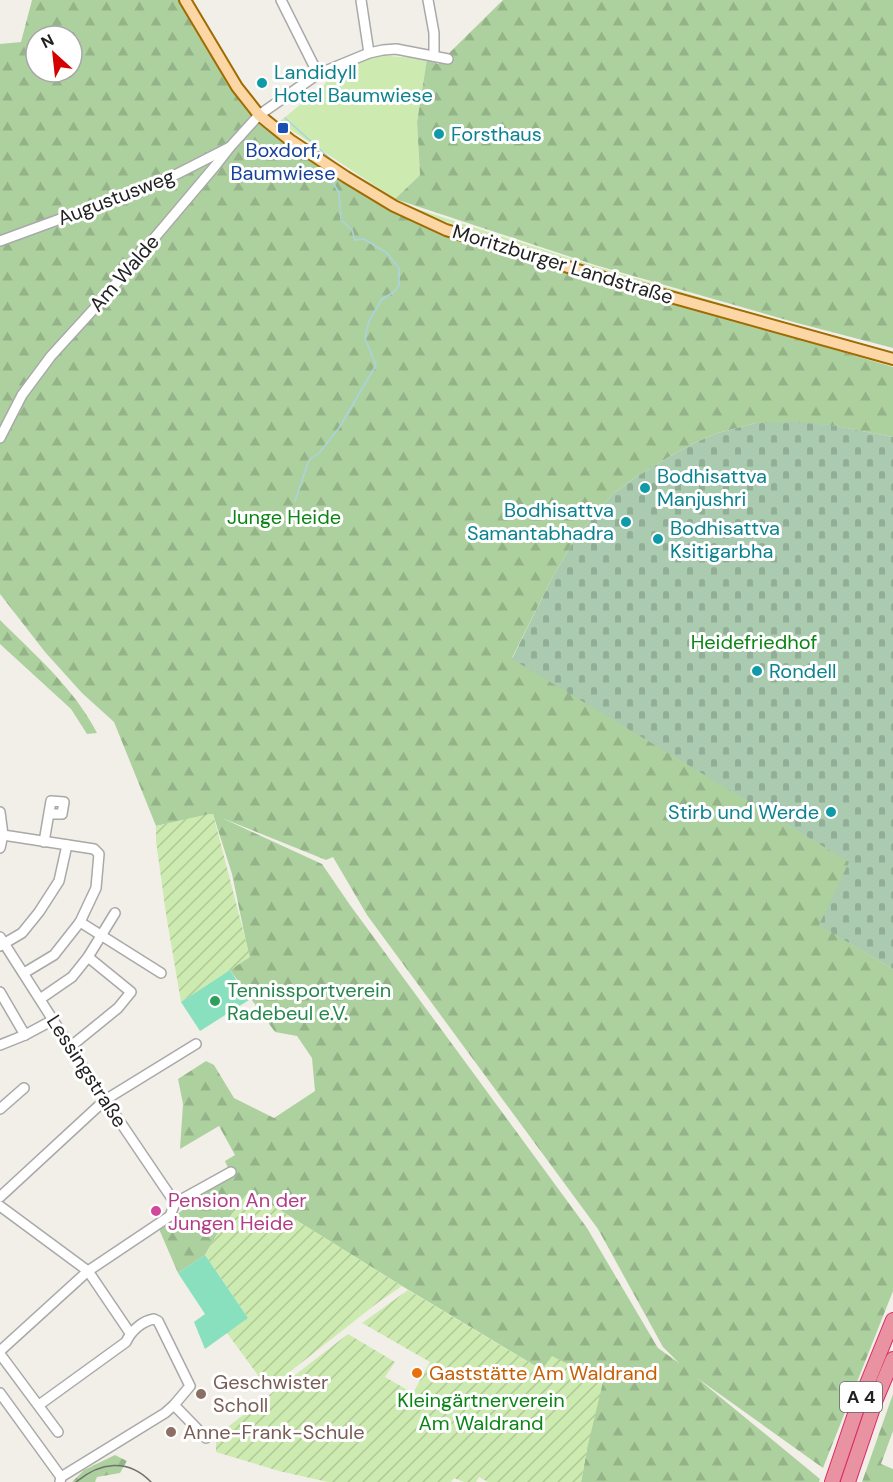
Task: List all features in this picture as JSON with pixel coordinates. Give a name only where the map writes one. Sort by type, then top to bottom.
[{"type":"highway","name":"A 4","points":[[833,1479],[860,1400],[893,1320]]},
{"type":"highway","name":"A 4","points":[[848,1482],[876,1399],[893,1359]]},
{"type":"main road","name":"Moritzburger Landstraße","points":[[185,0],[232,80],[259,115],[290,140],[394,206],[447,230],[624,284],[893,359]]},
{"type":"street","points":[[282,0],[318,74]]},
{"type":"street","points":[[361,0],[369,53]]},
{"type":"street","points":[[428,0],[434,33],[434,56]]},
{"type":"street","points":[[259,115],[318,74],[369,53],[396,50],[448,59]]},
{"type":"street","name":"Am Walde","points":[[0,438],[22,395],[51,356],[102,300],[259,115]]},
{"type":"street","name":"Augustusweg","points":[[0,241],[173,176],[230,147]]},
{"type":"street","points":[[0,812],[3,835],[0,848]]},
{"type":"street","points":[[45,842],[49,814]]},
{"type":"street","points":[[3,835],[94,849],[99,854],[96,888],[80,922],[54,955],[24,974]]},
{"type":"street","points":[[1,942],[21,933],[39,912],[59,881],[67,845]]},
{"type":"street","points":[[40,999],[72,977],[88,957],[115,913]]},
{"type":"street","points":[[80,922],[160,973]]},
{"type":"street","name":"Lessingstraße","points":[[1,942],[175,1203]]},
{"type":"street","points":[[70,1047],[118,1008],[131,992],[88,957]]},
{"type":"street","points":[[0,992],[5,1010],[25,1035]]},
{"type":"street","points":[[0,1045],[53,1020]]},
{"type":"street","points":[[0,1197],[105,1100],[196,1044]]},
{"type":"street","points":[[0,1109],[24,1088]]},
{"type":"street","points":[[58,1432],[0,1352],[88,1271],[170,1216],[175,1203],[231,1172]]},
{"type":"street","points":[[0,1206],[88,1271],[130,1333]]},
{"type":"street","points":[[0,1393],[61,1480],[165,1413],[190,1386],[158,1321],[154,1318],[130,1333],[126,1342],[39,1405]]},
{"type":"street","points":[[174,1405],[206,1438]]},
{"type":"green space","name":"Junge Heide","points":[[32,0],[180,0],[241,103],[256,122],[287,145],[358,190],[490,246],[627,291],[893,367],[893,437],[830,425],[756,423],[718,433],[694,443],[636,477],[614,493],[578,534],[551,580],[512,658],[850,862],[820,925],[893,969],[893,1291],[823,1468],[697,1378],[820,1479],[819,1482],[581,1482],[587,1449],[552,1357],[542,1370],[249,1191],[205,1255],[178,1273],[159,1229],[230,1172],[225,1161],[235,1155],[219,1126],[180,1149],[183,1104],[178,1079],[206,1061],[214,1065],[234,1098],[274,1118],[315,1091],[312,1058],[297,1036],[275,1032],[230,970],[249,956],[232,874],[213,814],[156,826],[114,722],[82,693],[45,652],[0,594],[0,44],[21,42],[24,31],[24,84],[84,84],[84,24],[26,24]],"holes":[[[222,818],[326,860],[333,857],[367,915],[598,1229],[663,1347],[679,1363],[658,1348],[587,1228],[322,864]]]},
{"type":"green space","points":[[503,0],[893,0],[893,348],[595,265],[395,199],[420,175],[417,122],[427,59],[438,64]]},
{"type":"green space","points":[[376,55],[427,59],[417,122],[420,175],[395,199],[279,122],[324,85],[333,72]]},
{"type":"green space","points":[[405,205],[594,266],[730,306],[733,309],[525,247],[402,207]]},
{"type":"green space","points":[[738,309],[893,352],[893,355],[737,312]]},
{"type":"green space","name":"Heidefriedhof","points":[[792,422],[831,425],[893,437],[893,969],[819,925],[849,862],[512,659],[551,580],[578,534],[614,493],[669,457],[718,433],[756,423]]},
{"type":"green space","points":[[0,620],[66,687],[97,733],[87,734],[71,709],[0,644]]},
{"type":"green space","points":[[213,814],[250,957],[181,1002],[166,914],[156,826]]},
{"type":"green space","name":"Tennissportverein Radebeul e.V.","points":[[230,970],[249,1000],[200,1031],[181,1002]]},
{"type":"green space","points":[[249,1191],[402,1286],[268,1389],[227,1333],[248,1318],[205,1255]]},
{"type":"green space","points":[[205,1255],[248,1318],[205,1349],[194,1322],[205,1314],[178,1273]]},
{"type":"green space","name":"Kleingärtnerverein Am Waldrand","points":[[408,1290],[542,1370],[552,1356],[603,1382],[581,1482],[488,1482],[479,1477],[476,1482],[464,1482],[454,1478],[451,1482],[328,1482],[279,1471],[216,1452],[216,1436],[348,1334],[395,1362],[385,1377],[413,1393],[430,1362],[362,1323]]},
{"type":"green space","points":[[893,1394],[893,1431],[881,1464],[893,1469],[893,1482],[862,1482]]},
{"type":"green space","points":[[115,1455],[127,1461],[120,1473],[97,1477],[95,1482],[72,1482],[84,1470]]},
{"type":"waterway","points":[[285,118],[334,162]]},
{"type":"waterway","points":[[295,501],[309,460],[319,453],[339,428],[376,365],[365,338],[369,321],[382,299],[394,292],[399,285],[399,268],[387,253],[364,239],[355,240],[352,230],[341,220],[339,193],[328,174]]},
{"type":"tram line","points":[[76,1482],[95,1470],[114,1466],[133,1469],[151,1482]]},
{"type":"place","name":"Landidyll Hotel Baumwiese","points":[[262,83]]},
{"type":"place","name":"Boxdorf, Baumwiese","points":[[283,128]]},
{"type":"place","name":"Forsthaus","points":[[439,134]]},
{"type":"place","name":"Bodhisattva Manjushri","points":[[645,488]]},
{"type":"place","name":"Bodhisattva Samantabhadra","points":[[626,522]]},
{"type":"place","name":"Bodhisattva Ksitigarbha","points":[[658,539]]},
{"type":"place","name":"Rondell","points":[[757,671]]},
{"type":"place","name":"Stirb und Werde","points":[[831,812]]},
{"type":"place","name":"Tennissportverein Radebeul e.V.","points":[[215,1001]]},
{"type":"place","name":"Pension An der Jungen Heide","points":[[156,1211]]},
{"type":"place","name":"Gaststätte Am Waldrand","points":[[417,1373]]},
{"type":"place","name":"Geschwister Scholl","points":[[201,1394]]},
{"type":"place","name":"Anne-Frank-Schule","points":[[171,1432]]}]
